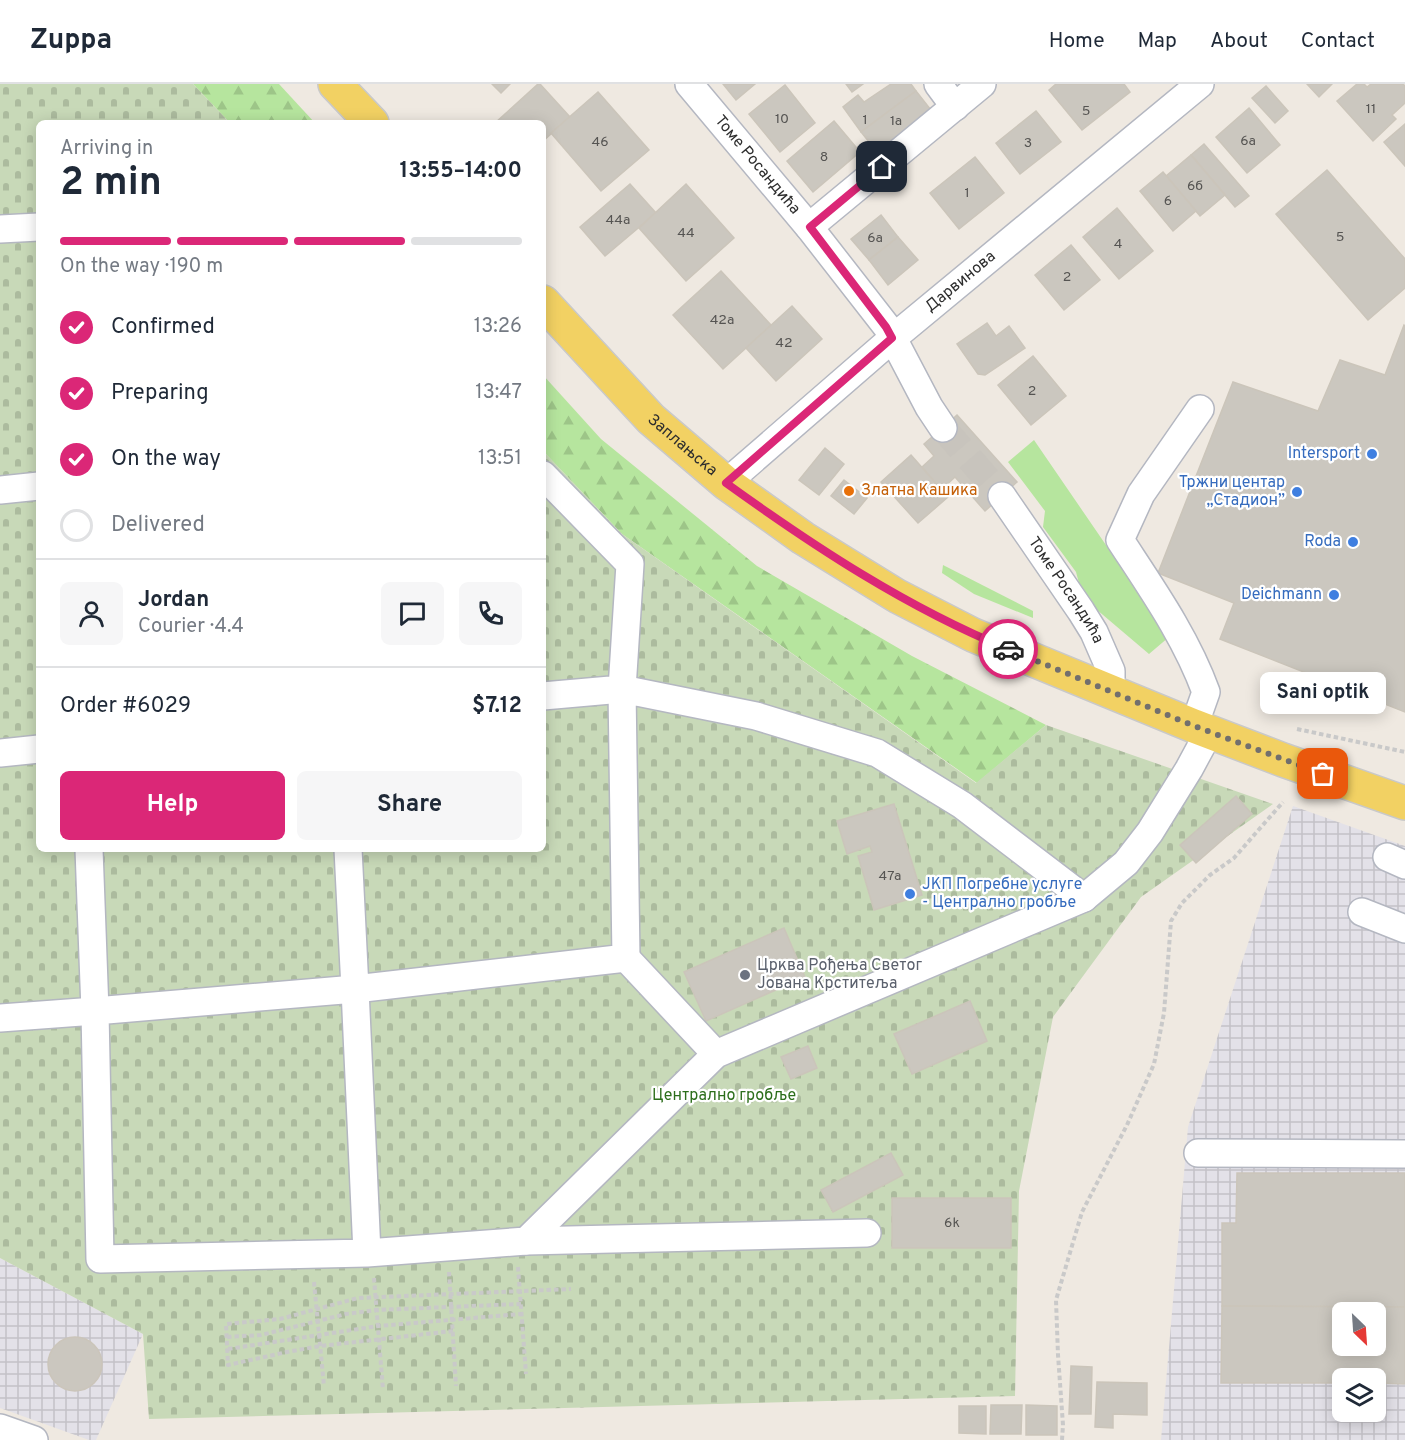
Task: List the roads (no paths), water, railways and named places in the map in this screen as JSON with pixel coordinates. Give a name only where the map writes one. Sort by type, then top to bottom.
[{"type":"main road","points":[[335,84],[369,120]]},
{"type":"main road","name":"Заплањска","points":[[546,305],[651,419],[726,483],[803,538],[897,596],[973,635],[1202,729],[1405,803]]},
{"type":"street","name":"Томе Росандића","points":[[689,84],[810,227],[886,327],[928,407],[943,428]]},
{"type":"street","points":[[938,84],[954,107]]},
{"type":"street","points":[[810,227],[981,84]]},
{"type":"street","name":"Дарвинова","points":[[726,483],[892,338],[1200,84]]},
{"type":"street","points":[[0,229],[36,227]]},
{"type":"street","points":[[521,1242],[716,1054],[1084,898],[1126,863],[1150,832],[1189,768],[1202,729],[1206,692],[1200,674],[1168,614],[1120,540],[1141,494],[1200,409]]},
{"type":"street","points":[[546,478],[630,564],[622,689],[626,958],[716,1054]]},
{"type":"street","points":[[0,490],[36,486]]},
{"type":"street","name":"Томе Росандића","points":[[1002,496],[1094,632],[1112,670],[1112,692]]},
{"type":"street","points":[[546,696],[622,689],[756,716],[877,753],[962,805],[1084,898]]},
{"type":"street","points":[[0,753],[36,749]]},
{"type":"street","points":[[89,852],[100,1260],[370,1253],[521,1242],[867,1233]]},
{"type":"street","points":[[348,852],[370,1253]]},
{"type":"street","points":[[1362,912],[1405,929]]},
{"type":"street","points":[[0,1018],[355,989],[626,958]]},
{"type":"street","points":[[1198,1154],[1405,1154]]},
{"type":"street","points":[[0,1428],[34,1440]]},
{"type":"tunnel","points":[[943,428],[1002,496]]},
{"type":"place","name":"Intersport","points":[[1372,454]]},
{"type":"place","name":"Златна Кашика","points":[[849,491]]},
{"type":"place","name":"Тржни центар „Стадион”","points":[[1297,492]]},
{"type":"place","name":"Roda","points":[[1353,542]]},
{"type":"place","name":"Deichmann","points":[[1334,595]]},
{"type":"place","name":"Sani optik","points":[[1323,774]]},
{"type":"place","name":"ЈКП Погребне услуге - Централно гробље","points":[[910,894]]},
{"type":"place","name":"Црква Рођења Светог Јована Крститеља","points":[[745,975]]},
{"type":"park label","name":"Централно гробље","points":[[724,1096]]}]
